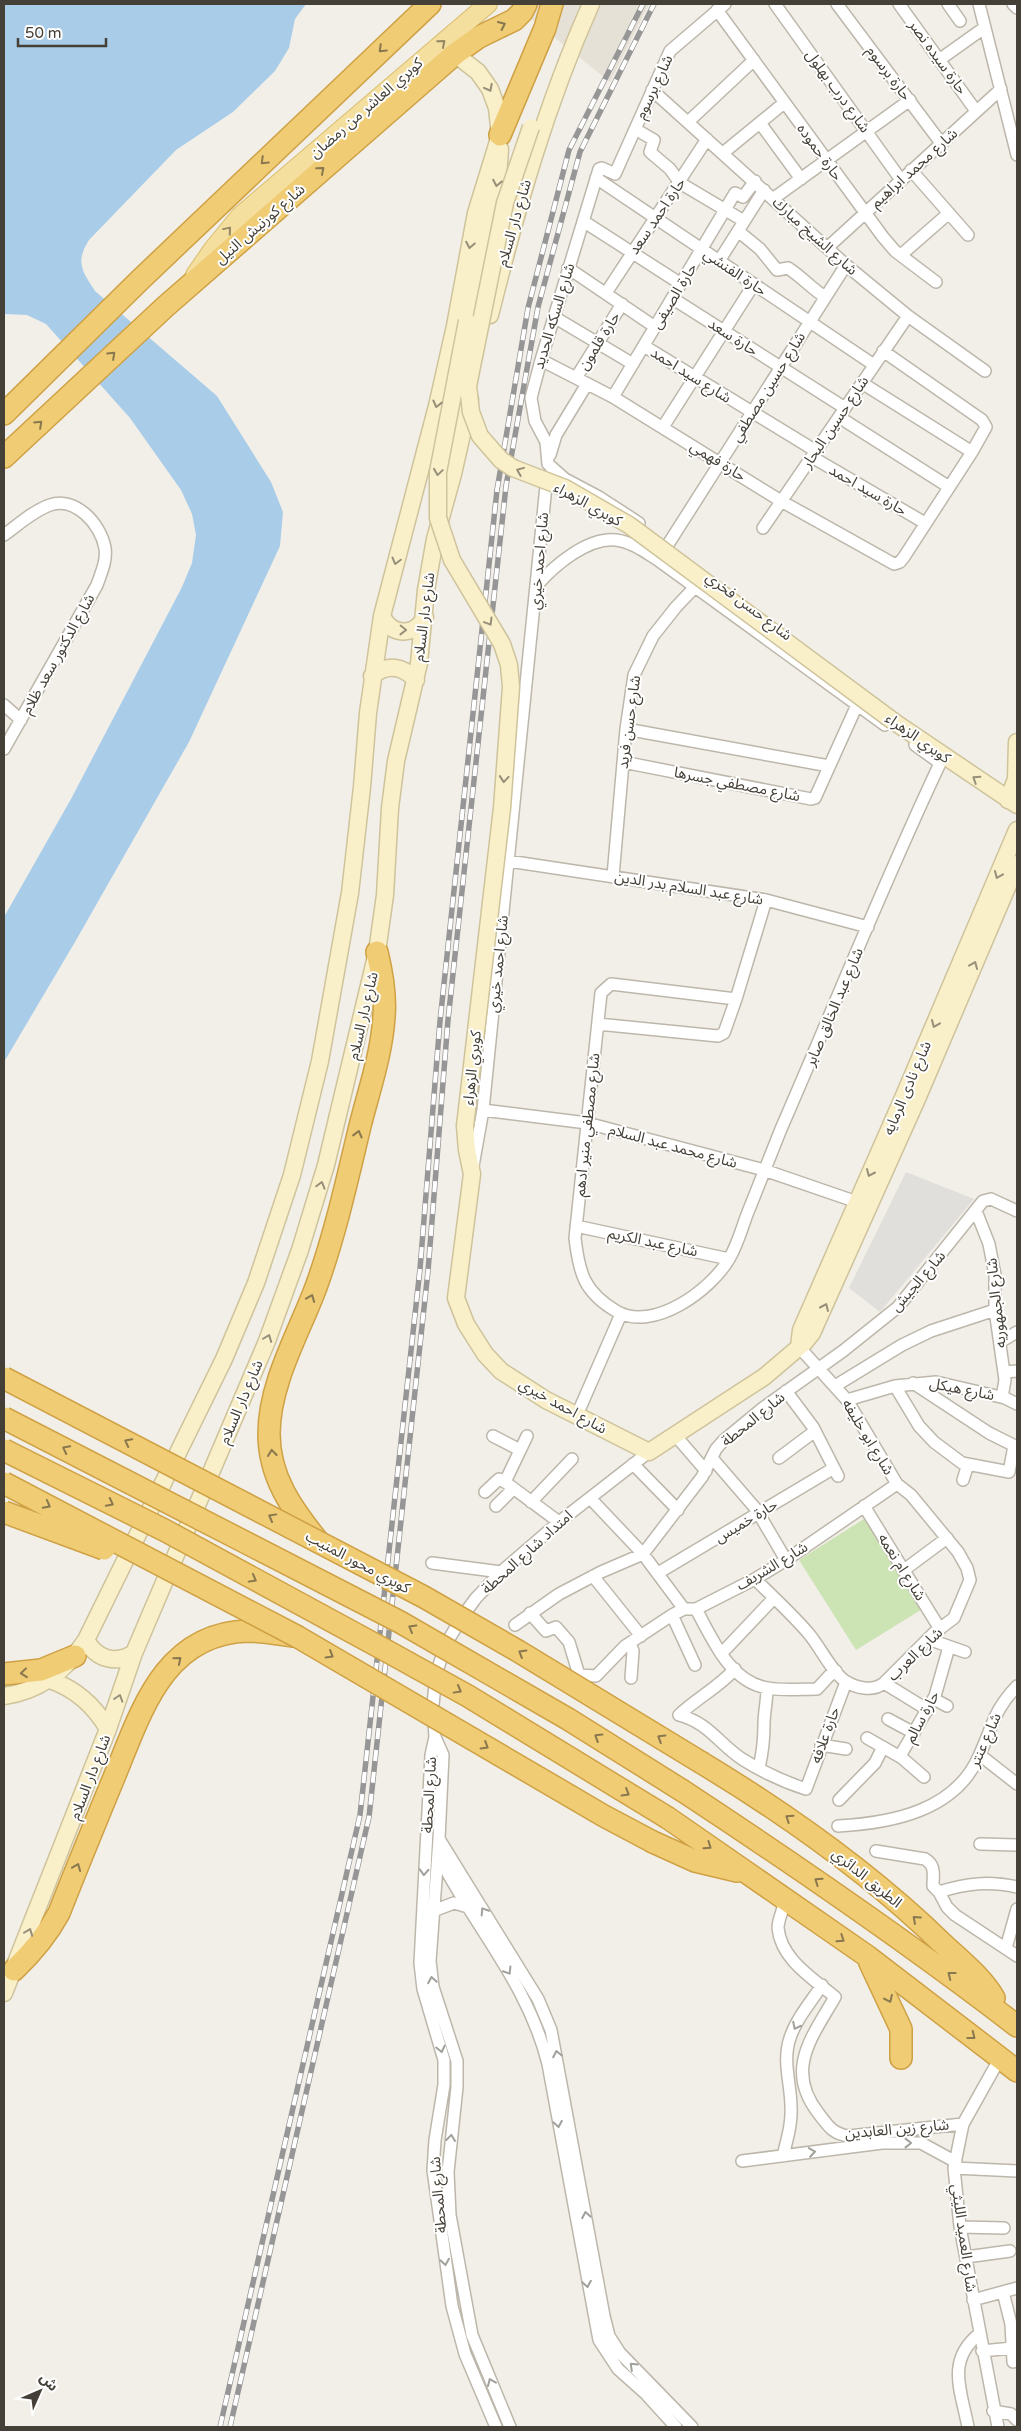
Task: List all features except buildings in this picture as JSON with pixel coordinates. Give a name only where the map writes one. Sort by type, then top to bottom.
[{"type":"highway","points":[[4,414],[140,278],[430,4]]},
{"type":"highway","name":"شارع كورنيش النيل","points":[[4,457],[190,284],[455,54],[479,37],[514,20],[522,12],[526,4]]},
{"type":"highway","points":[[500,135],[545,28],[552,4]]},
{"type":"highway","points":[[318,1541],[294,1511],[281,1487],[271,1452],[269,1434],[271,1408],[325,1260],[370,1086],[384,1017],[384,986],[377,952]]},
{"type":"highway","name":"كوبري محور المنيب","points":[[4,1378],[424,1597],[518,1651],[702,1763]]},
{"type":"highway","name":"الطريق الدائري","points":[[4,1418],[400,1622],[568,1718],[768,1847],[932,1961],[1012,2023]]},
{"type":"highway","points":[[4,1450],[166,1531],[385,1650],[468,1696],[668,1818],[866,1956],[1017,2071]]},
{"type":"highway","points":[[4,1483],[298,1637],[604,1816],[653,1842],[695,1861],[718,1868],[746,1872]]},
{"type":"highway","points":[[4,1512],[187,1580]]},
{"type":"highway","points":[[9,1973],[32,1953],[47,1934],[59,1913],[142,1709],[162,1675],[191,1649],[227,1634],[246,1631],[298,1637]]},
{"type":"highway","points":[[4,1674],[40,1670],[81,1648]]},
{"type":"highway","name":"الطريق الدائري","points":[[702,1763],[803,1828],[879,1887],[934,1935],[987,1987],[1012,2023]]},
{"type":"highway","points":[[866,1956],[883,1986],[901,2029],[901,2058]]},
{"type":"main road","name":"كوبري العاشر من رمضان","points":[[190,284],[213,249],[240,216],[488,4]]},
{"type":"main road","name":"شارع دار السلام","points":[[4,1993],[9,1973],[108,1729],[134,1653],[248,1386],[297,1259],[338,1122],[377,952],[389,858],[392,785],[401,736],[416,680],[425,616],[426,590],[435,539],[454,474],[477,362],[505,249],[566,60],[591,4]]},
{"type":"main road","points":[[4,1696],[28,1690],[50,1680],[81,1648],[240,1321],[269,1247],[292,1175],[320,1061],[342,946],[358,831],[372,676],[382,616],[439,397],[455,326],[476,213],[500,135],[497,108],[490,89],[478,72],[455,54]]},
{"type":"main road","name":"كوبري الزهراء","points":[[566,60],[546,92],[531,127],[506,203],[468,386],[471,412],[480,436],[501,460],[513,468],[565,488],[628,525],[893,721],[942,760],[1012,803]]},
{"type":"main road","name":"كوبري الزهراء","points":[[472,1174],[467,1150],[466,1126],[502,808],[511,687],[509,666],[502,644],[452,560],[438,518],[438,472],[467,321],[498,178],[500,135]]},
{"type":"main road","points":[[382,616],[392,629],[403,632],[419,626],[425,616]]},
{"type":"main road","points":[[372,676],[382,669],[393,667],[406,671],[416,680]]},
{"type":"main road","points":[[1012,803],[1016,779],[1017,742]]},
{"type":"main road","name":"شارع نادى الرمايه","points":[[799,1347],[801,1330],[858,1202],[1017,830]]},
{"type":"main road","name":"شارع نادى الرمايه","points":[[649,1452],[764,1377],[809,1338],[816,1327],[917,1099],[1017,864]]},
{"type":"main road","name":"شارع احمد خيري","points":[[472,1174],[456,1298],[466,1324],[485,1354],[501,1371],[546,1400],[649,1452]]},
{"type":"main road","points":[[81,1648],[110,1659],[122,1659],[134,1653]]},
{"type":"main road","points":[[50,1680],[80,1695],[96,1710],[108,1729]]},
{"type":"street","name":"شارع درب بهلول","points":[[775,4],[901,180]]},
{"type":"street","name":"حارة برسوم","points":[[837,4],[941,143]]},
{"type":"street","name":"حارة سيده نصر","points":[[899,4],[976,111]]},
{"type":"street","points":[[948,4],[960,21]]},
{"type":"street","points":[[979,4],[1017,155]]},
{"type":"street","points":[[1013,4],[1017,8]]},
{"type":"street","name":"حارة حموده","points":[[721,7],[784,103],[865,213],[901,255],[936,282]]},
{"type":"street","name":"شارع برسوم","points":[[598,173],[615,174],[670,51],[721,7]]},
{"type":"street","points":[[939,60],[984,28]]},
{"type":"street","points":[[688,122],[754,60]]},
{"type":"street","name":"شارع محمد ابراهيم","points":[[827,248],[1001,89]]},
{"type":"street","name":"شارع الشيخ مبارك","points":[[652,90],[774,198],[846,265],[908,316],[985,371]]},
{"type":"street","points":[[774,198],[910,100]]},
{"type":"street","points":[[723,153],[784,103]]},
{"type":"street","points":[[760,123],[801,178]]},
{"type":"street","points":[[635,129],[654,140],[650,152],[670,169],[680,183],[744,221]]},
{"type":"street","name":"حارة احمد سعد","points":[[606,293],[680,183],[707,139]]},
{"type":"street","points":[[911,170],[968,235]]},
{"type":"street","name":"حارة الفنشي","points":[[598,173],[656,218],[874,365]]},
{"type":"street","name":"شارع السكه الحديد","points":[[548,464],[546,442],[535,421],[531,398],[568,268],[598,173]]},
{"type":"street","name":"حارة الصيفى","points":[[613,397],[735,193],[743,197],[755,182]]},
{"type":"street","points":[[719,261],[764,190]]},
{"type":"street","points":[[901,255],[949,213]]},
{"type":"street","points":[[583,221],[681,284]]},
{"type":"street","points":[[738,231],[760,249],[777,270],[788,268],[806,280],[809,286],[825,297]]},
{"type":"street","name":"شارع حسين مصطفي","points":[[658,560],[846,265]]},
{"type":"street","points":[[568,268],[655,327]]},
{"type":"street","points":[[663,427],[754,284]]},
{"type":"street","name":"حارة سعد","points":[[672,298],[781,367],[842,413],[949,487]]},
{"type":"street","name":"حارة قلمون","points":[[576,378],[622,304]]},
{"type":"street","name":"شارع حسين البحار","points":[[763,528],[908,316]]},
{"type":"street","points":[[554,317],[632,364]]},
{"type":"street","name":"شارع سيد احمد","points":[[644,346],[752,412],[814,454]]},
{"type":"street","points":[[883,352],[982,420],[986,426],[972,452],[925,524]]},
{"type":"street","name":"حارة فهمي","points":[[541,360],[613,397],[782,502],[894,564],[900,562],[925,524]]},
{"type":"street","points":[[862,383],[972,452]]},
{"type":"street","name":"شارع احمد خيري","points":[[472,1174],[483,1110],[538,584],[548,464],[556,434],[587,384]]},
{"type":"street","name":"حارة سيد احمد","points":[[814,454],[925,524]]},
{"type":"street","name":"شارع حسن فخري","points":[[548,464],[565,479],[620,509],[922,733],[942,760]]},
{"type":"street","name":"شارع الدكتور سعد ظلام","points":[[4,535],[50,505],[63,503],[76,507],[87,515],[98,531],[105,547],[104,562],[96,585],[4,749]]},
{"type":"street","name":"شارع حسن فخري","points":[[538,584],[566,558],[600,543],[615,540],[632,544],[658,560],[857,705],[942,760]]},
{"type":"street","name":"شارع حسن فريد","points":[[612,876],[626,729],[634,675],[642,655],[670,615],[695,587]]},
{"type":"street","points":[[4,705],[21,720]]},
{"type":"street","name":"شارع مصطفي جسرها","points":[[623,762],[811,799],[818,796],[829,766],[857,705]]},
{"type":"street","points":[[626,729],[829,766]]},
{"type":"street","name":"شارع عبد الخالق صابر","points":[[621,1314],[643,1316],[661,1313],[682,1303],[700,1292],[729,1259],[764,1170],[942,760]]},
{"type":"street","name":"شارع عبد السلام بدر الدين","points":[[508,861],[766,900],[868,927]]},
{"type":"street","points":[[598,1024],[718,1036],[724,1032],[766,900]]},
{"type":"street","name":"شارع مصطفي منير ادهم","points":[[621,1314],[602,1303],[587,1287],[578,1266],[576,1226],[601,993],[611,984],[736,999]]},
{"type":"street","name":"شارع محمد عبد السلام","points":[[483,1110],[587,1123],[764,1170],[858,1202]]},
{"type":"street","name":"شارع الجيش","points":[[818,1368],[843,1351],[898,1307],[983,1201],[991,1199],[1017,1211]]},
{"type":"street","name":"شارع الجمهوريه","points":[[976,1211],[989,1244],[994,1276],[995,1310],[1005,1372],[1002,1397]]},
{"type":"street","name":"شارع عبد الكريم","points":[[576,1226],[729,1259]]},
{"type":"street","points":[[835,1386],[902,1345],[931,1331],[995,1310]]},
{"type":"street","points":[[577,1415],[621,1314]]},
{"type":"street","points":[[1000,1342],[1017,1332]]},
{"type":"street","name":"شارع ابو خليفه","points":[[799,1347],[847,1400],[897,1484],[912,1496],[947,1538],[968,1568],[970,1580],[954,1618]]},
{"type":"street","name":"شارع المحطة","points":[[515,1625],[559,1594],[593,1576],[643,1554],[706,1471],[723,1442],[786,1391],[818,1368]]},
{"type":"street","points":[[1005,1372],[1017,1371]]},
{"type":"street","name":"شارع هيكل","points":[[847,1400],[895,1386],[936,1382],[1002,1397],[1017,1404]]},
{"type":"street","points":[[895,1386],[919,1426],[934,1442],[962,1463],[1009,1472],[1016,1447],[989,1433],[914,1383]]},
{"type":"street","points":[[779,1458],[815,1431],[786,1391]]},
{"type":"street","name":"حارة خميس","points":[[658,1573],[836,1472],[815,1431]]},
{"type":"street","points":[[675,1435],[706,1471]]},
{"type":"street","points":[[493,1436],[520,1450]]},
{"type":"street","points":[[496,1506],[509,1485],[520,1450],[528,1436]]},
{"type":"street","name":"امتداد شارع المحطة","points":[[436,1737],[432,1705],[436,1674],[446,1644],[476,1598],[501,1572],[559,1522],[649,1452]]},
{"type":"street","points":[[712,1458],[760,1514],[786,1560]]},
{"type":"street","points":[[531,1502],[572,1459]]},
{"type":"street","points":[[633,1464],[678,1510]]},
{"type":"street","points":[[963,1480],[968,1464]]},
{"type":"street","points":[[485,1492],[499,1479],[559,1522]]},
{"type":"street","name":"شارع الشريف","points":[[530,1613],[546,1631],[556,1627],[569,1642],[577,1673],[581,1676],[596,1676],[630,1643],[672,1615],[690,1609],[755,1579],[897,1484]]},
{"type":"street","points":[[590,1498],[643,1554],[690,1609],[725,1661],[752,1684],[767,1688],[817,1689],[836,1671]]},
{"type":"street","name":"شارع ام نعمه","points":[[864,1506],[940,1629]]},
{"type":"street","points":[[904,1570],[947,1538]]},
{"type":"street","points":[[432,1563],[501,1572]]},
{"type":"street","points":[[593,1576],[641,1636]]},
{"type":"street","points":[[755,1579],[809,1634],[846,1682]]},
{"type":"street","points":[[721,1654],[774,1598]]},
{"type":"street","points":[[672,1615],[695,1665]]},
{"type":"street","name":"شارع العرب","points":[[846,1682],[858,1688],[879,1687],[954,1618]]},
{"type":"street","points":[[928,1640],[965,1652]]},
{"type":"street","points":[[630,1643],[634,1661],[631,1678]]},
{"type":"street","name":"حارة سالم","points":[[900,1756],[934,1699],[949,1647]]},
{"type":"street","points":[[735,1669],[725,1681],[698,1698],[679,1715],[702,1723],[742,1758],[758,1768],[764,1745],[767,1688]]},
{"type":"street","name":"حارة علافه","points":[[758,1768],[806,1789],[846,1682]]},
{"type":"street","points":[[884,1683],[928,1710]]},
{"type":"street","name":"شارع عنتر","points":[[838,1826],[910,1815],[932,1805],[956,1788],[973,1769],[998,1708],[1017,1686]]},
{"type":"street","points":[[934,1699],[946,1706]]},
{"type":"street","points":[[888,1719],[914,1733]]},
{"type":"street","name":"شارع المحطة","points":[[436,1737],[431,1755],[420,1949],[421,1976],[426,2002],[442,2048],[444,2073],[433,2155],[436,2200],[455,2322],[465,2354],[496,2427]]},
{"type":"street","name":"شارع المحطة","points":[[436,1737],[442,1755],[439,1839],[430,1948],[431,1974],[436,1999],[454,2048],[458,2074],[449,2158],[450,2215],[472,2335],[510,2427]]},
{"type":"street","points":[[867,1738],[900,1756],[924,1777]]},
{"type":"street","points":[[821,1745],[846,1749]]},
{"type":"street","points":[[839,1800],[875,1763],[883,1747]]},
{"type":"street","points":[[980,1755],[1017,1784]]},
{"type":"street","points":[[426,1835],[520,1990],[533,2016],[543,2045],[599,2340],[618,2369],[650,2391],[692,2426]]},
{"type":"street","points":[[439,1839],[529,1984],[545,2014],[556,2047],[606,2326],[620,2353],[676,2427]]},
{"type":"street","points":[[980,1844],[1017,1845]]},
{"type":"street","points":[[876,1851],[925,1859],[932,1863],[934,1867],[933,1886],[939,1892],[947,1907],[955,1915],[1017,1956]]},
{"type":"street","points":[[939,1892],[964,1884],[996,1882],[1017,1887]]},
{"type":"street","points":[[782,2156],[791,2124],[791,2101],[787,2072],[790,2038],[796,2024],[822,1985],[792,1960],[783,1944],[778,1928],[785,1901]]},
{"type":"street","points":[[433,1911],[448,1904],[468,1907]]},
{"type":"street","points":[[1006,1948],[1017,1909]]},
{"type":"street","name":"شارع زين العابدين","points":[[822,1985],[835,1997],[805,2048],[803,2080],[808,2098],[830,2129],[838,2134],[849,2136],[963,2124]]},
{"type":"street","name":"شارع العميد الليثي","points":[[998,2427],[993,2411],[960,2227],[955,2165],[963,2124],[1000,2058]]},
{"type":"street","points":[[791,2101],[808,2098]]},
{"type":"street","name":"شارع زين العابدين","points":[[742,2161],[882,2143],[921,2143],[955,2165],[1017,2172]]},
{"type":"street","points":[[960,2227],[1004,2228]]},
{"type":"street","points":[[966,2257],[1010,2251]]},
{"type":"street","points":[[974,2300],[1017,2288]]},
{"type":"street","points":[[1003,2292],[1011,2324],[1013,2362]]},
{"type":"street","points":[[968,2427],[958,2374],[960,2358],[967,2344],[980,2334]]},
{"type":"street","points":[[982,2351],[1012,2348]]},
{"type":"street","points":[[993,2411],[1011,2414],[1017,2420]]},
{"type":"shaded area","points":[[513,4],[649,4],[610,82]]},
{"type":"shaded area","points":[[906,1172],[974,1199],[880,1312],[849,1288]]},
{"type":"green space","points":[[867,1517],[924,1608],[856,1650],[799,1560]]},
{"type":"water","points":[[4,4],[306,4],[295,19],[289,48],[275,71],[233,112],[176,150],[89,240],[82,254],[81,261],[84,272],[95,291],[217,396],[271,482],[283,512],[280,546],[189,742],[4,1062],[4,917],[71,799],[182,587],[192,563],[196,535],[192,514],[181,490],[130,418],[46,324],[27,315],[4,314]]},
{"type":"railway","points":[[220,2427],[360,1815],[420,1269],[440,1021],[497,490],[528,308],[569,150],[643,4]]},
{"type":"railway","points":[[230,2427],[369,1817],[428,1271],[448,1020],[506,486],[538,307],[580,152],[654,4]]}]
